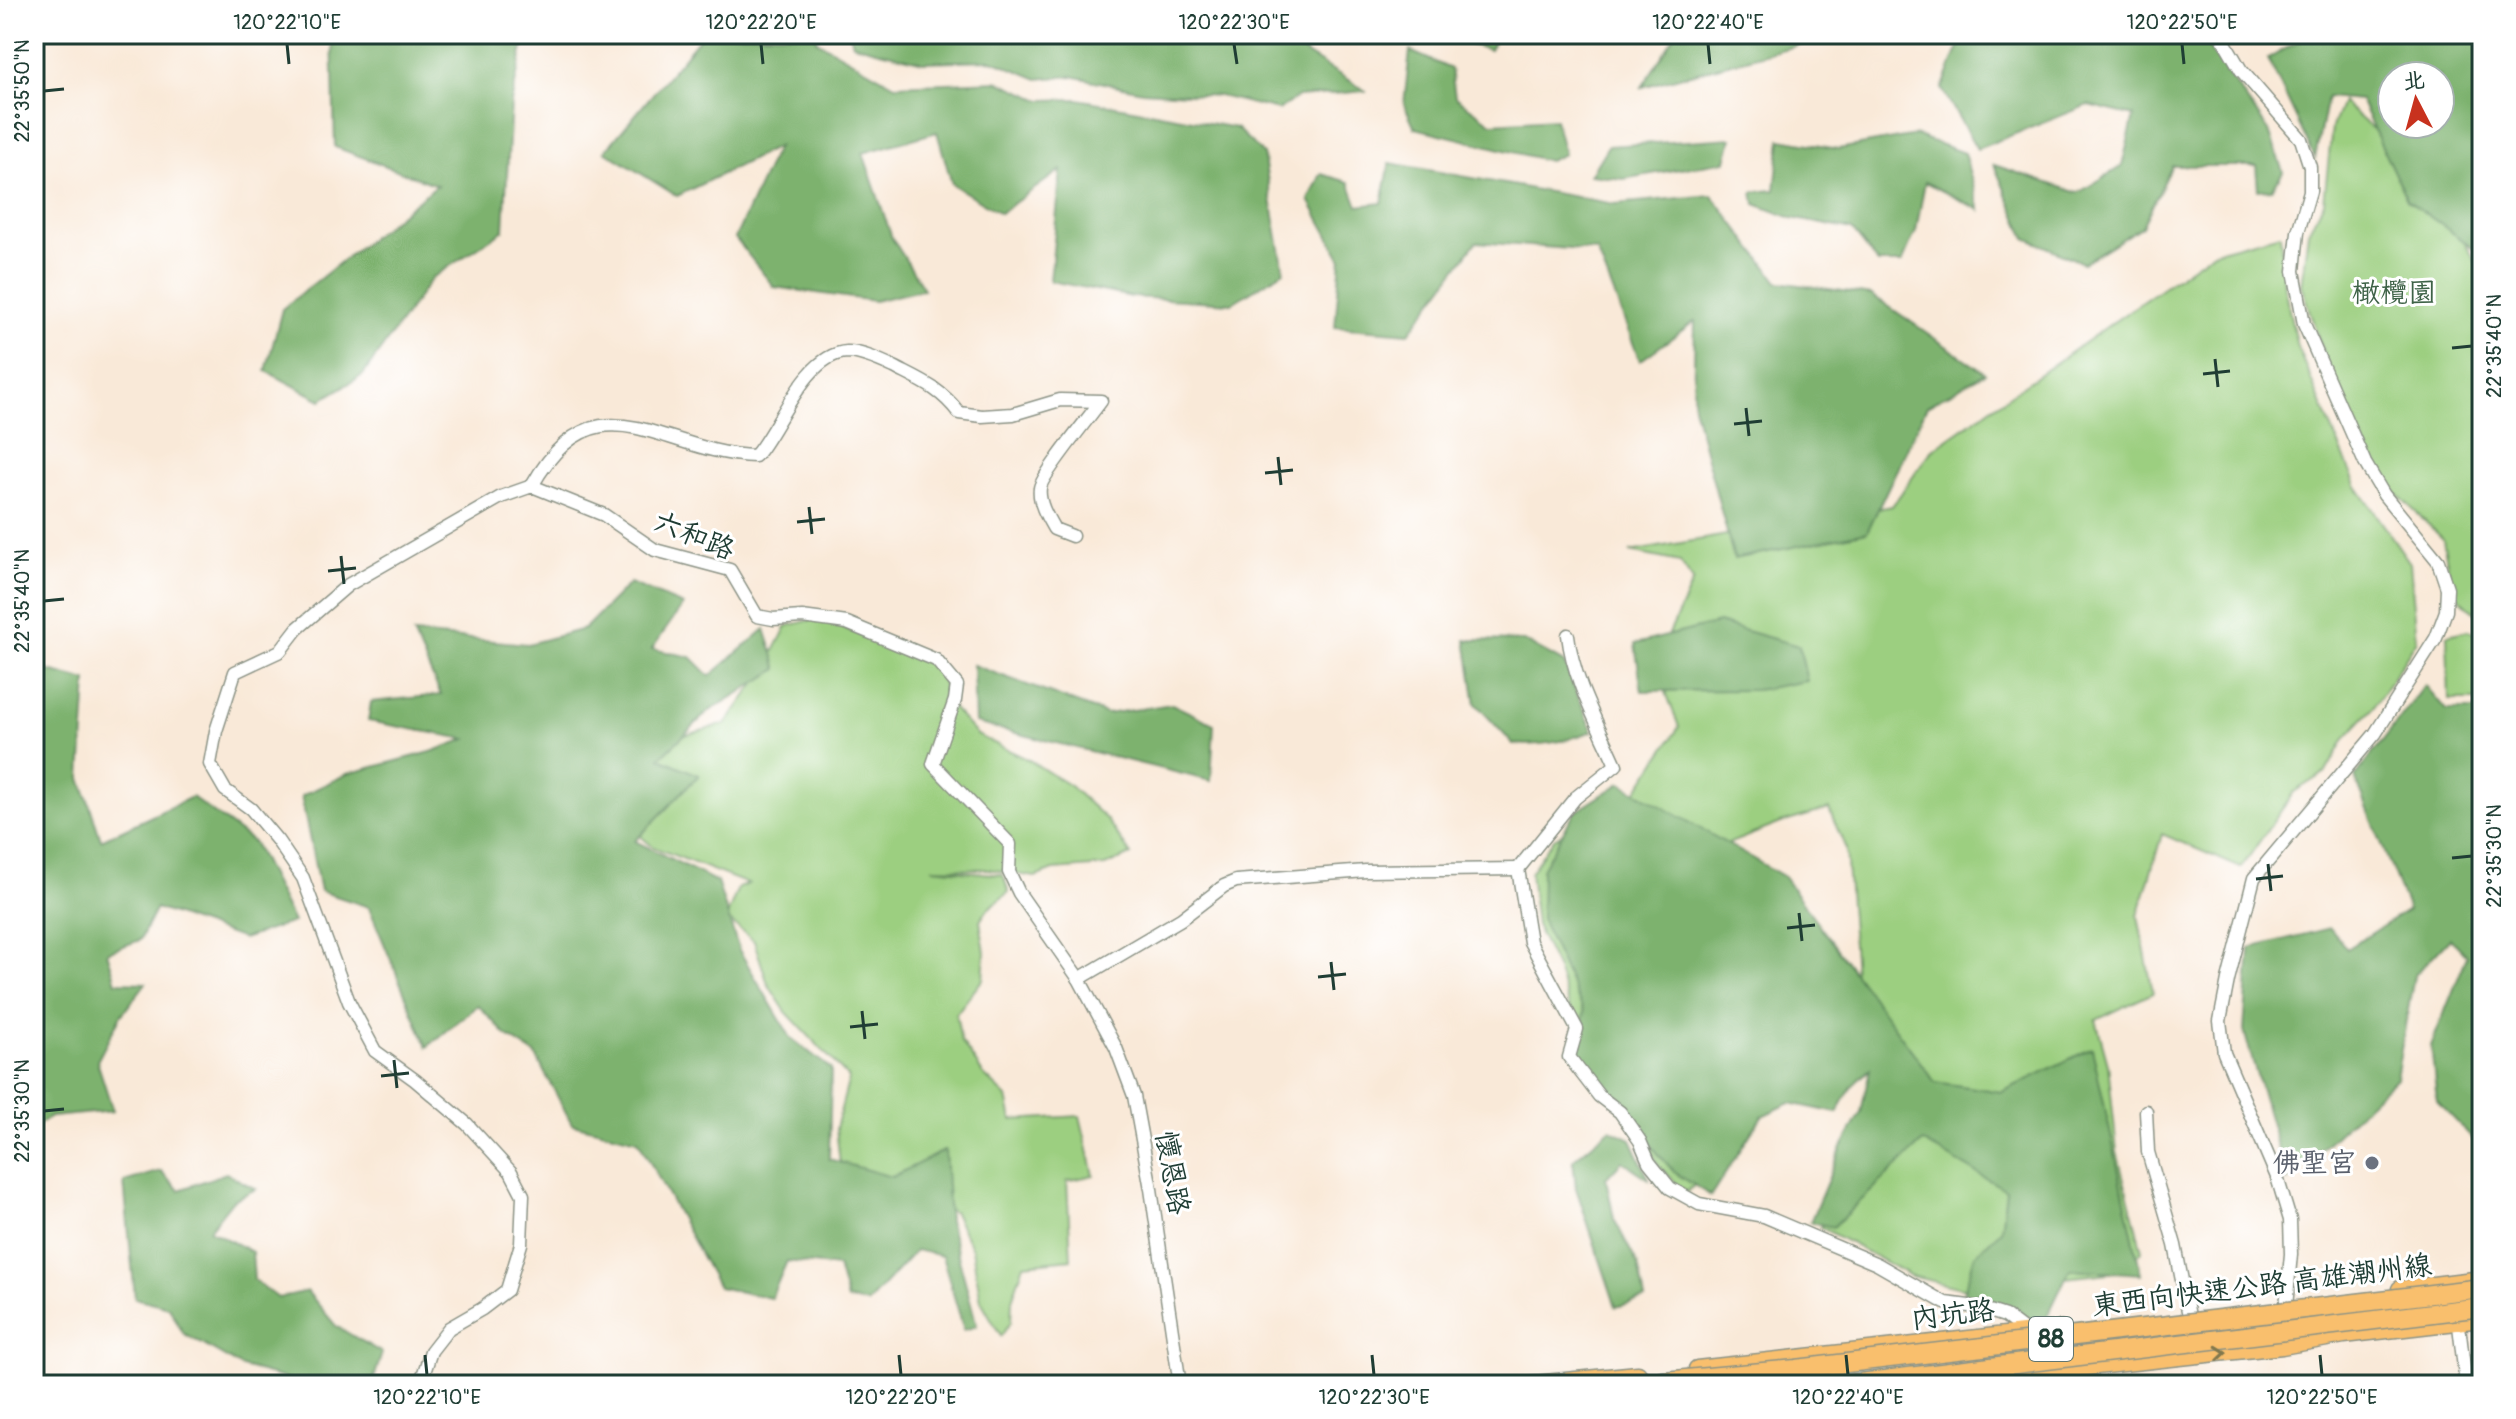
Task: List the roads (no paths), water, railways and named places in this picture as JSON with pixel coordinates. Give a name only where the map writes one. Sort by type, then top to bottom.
[{"type":"highway","name":"東西向快速公路 高雄潮州線","points":[[1620,1385],[1796,1369],[2482,1288]]},
{"type":"highway","name":"東西向快速公路 高雄潮州線","points":[[1843,1385],[2482,1307]]},
{"type":"main road","name":"內坑路","points":[[1524,1385],[1795,1360],[2026,1332],[2287,1306],[2482,1279]]},
{"type":"main road","points":[[1921,1385],[2282,1346],[2344,1335],[2482,1319]]},
{"type":"street","points":[[2220,34],[2241,70],[2301,139],[2310,167],[2310,191],[2298,232],[2294,271],[2304,324],[2365,463],[2384,495],[2438,561],[2447,588],[2446,611],[2436,638],[2375,734],[2254,878],[2228,980],[2220,1021],[2224,1053],[2277,1177],[2290,1220],[2291,1254],[2282,1346]]},
{"type":"street","points":[[420,1385],[431,1351],[449,1328],[507,1290],[521,1244],[523,1195],[511,1172],[467,1124],[375,1051],[349,1002],[303,878],[251,809],[225,790],[210,764],[216,731],[235,672],[280,651],[297,629],[348,585],[501,497],[532,486],[545,462],[570,438],[599,425],[612,424],[703,447],[755,456],[814,369],[846,352],[887,364],[923,383],[945,395],[959,413],[982,416],[1013,414],[1060,400],[1101,401],[1046,473],[1040,488],[1043,509],[1054,529],[1072,536]]},
{"type":"street","name":"六和路","points":[[532,486],[604,515],[655,550],[730,570],[757,616],[773,619],[802,617],[847,623],[936,660],[957,685],[955,700],[933,764],[1010,844],[1009,872],[1019,893],[1079,979]]},
{"type":"street","points":[[1568,635],[1570,653],[1579,679],[1616,765],[1575,798],[1518,869],[1530,942],[1577,1029],[1569,1057],[1599,1096],[1620,1112],[1640,1141],[1649,1162],[1670,1188],[1699,1204],[1764,1216],[1877,1264],[1945,1303],[1977,1307],[2005,1316],[2026,1332]]},
{"type":"street","points":[[1079,979],[1169,927],[1224,886],[1236,881],[1366,871],[1518,869]]},
{"type":"street","name":"懷恩路","points":[[1079,979],[1116,1048],[1134,1096],[1180,1385]]},
{"type":"street","points":[[2146,1111],[2148,1152],[2175,1245],[2189,1316]]},
{"type":"street","points":[[2454,1282],[2466,1385]]},
{"type":"place","name":"佛聖宮","points":[[2372,1163]]},
{"type":"park label","name":"橄欖園","points":[[2394,293]]}]
